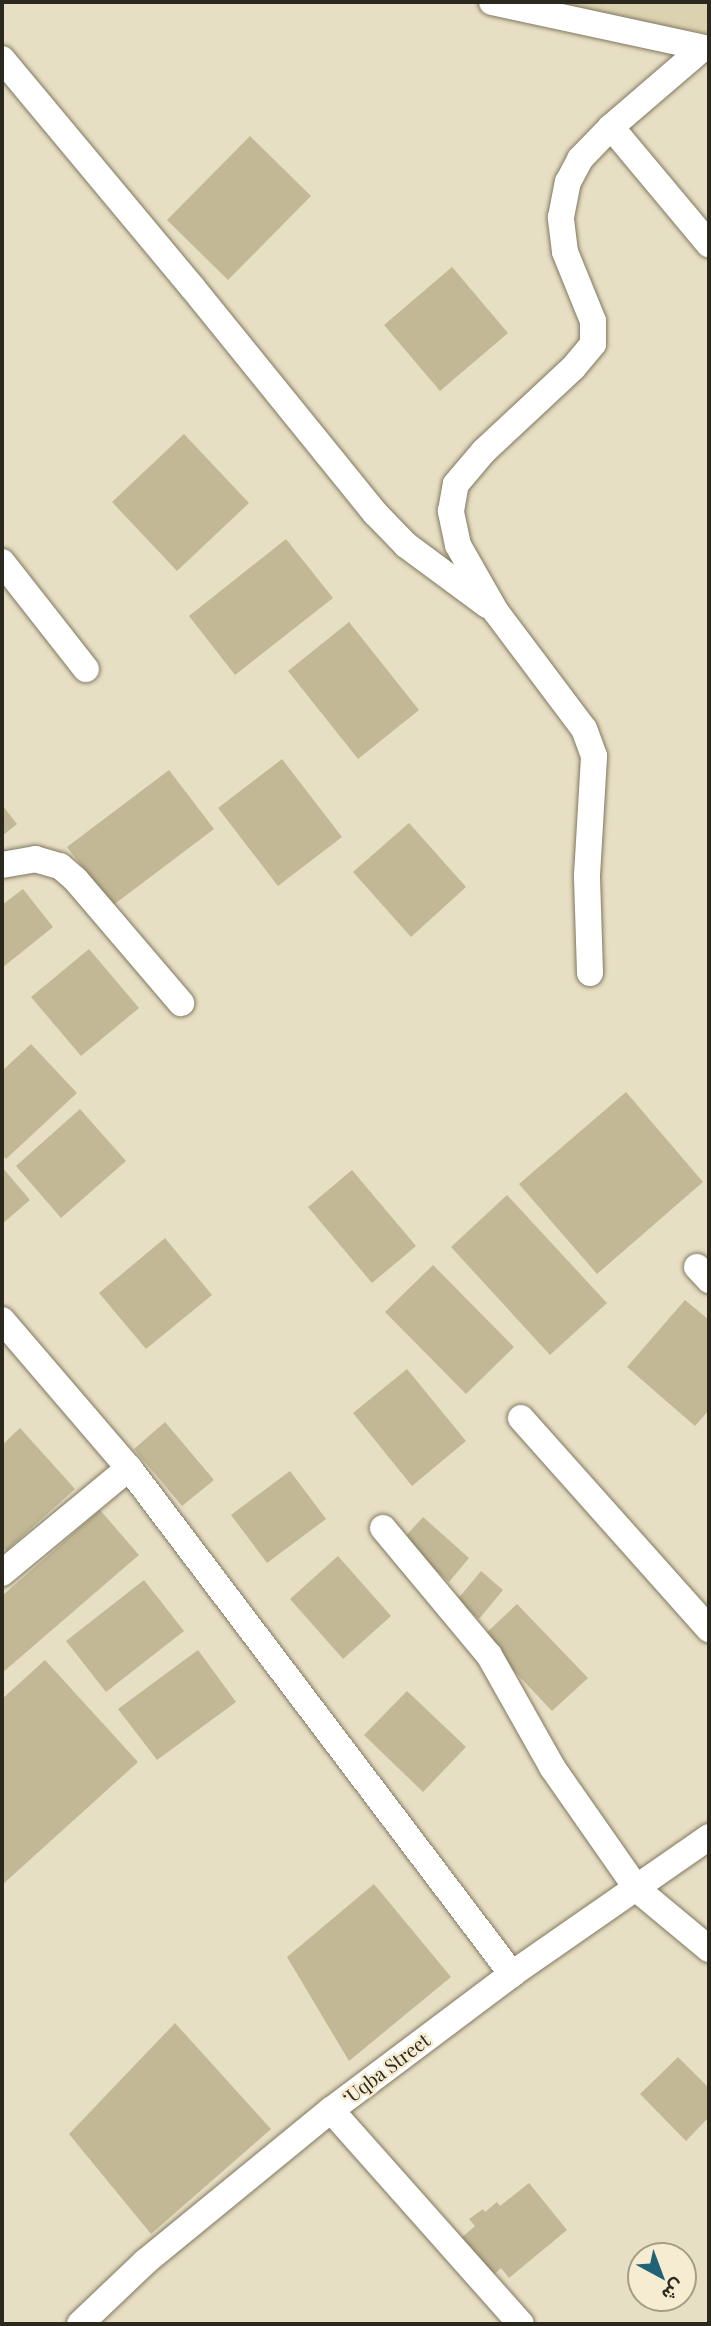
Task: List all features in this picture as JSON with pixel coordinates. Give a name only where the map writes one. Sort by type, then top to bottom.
[{"type":"street","points":[[492,2],[706,48]]},
{"type":"street","points":[[590,973],[587,875],[594,756],[584,729],[496,612],[458,545],[451,511],[456,484],[484,451],[573,368],[593,344],[593,321],[565,252],[561,217],[568,183],[580,159],[611,127],[706,48]]},
{"type":"street","points":[[2,59],[375,513],[407,545],[496,612]]},
{"type":"street","points":[[611,127],[709,244]]},
{"type":"street","points":[[2,562],[86,669]]},
{"type":"street","points":[[2,865],[35,859],[60,866],[76,880],[181,1003]]},
{"type":"street","points":[[2,1320],[129,1468],[512,1974]]},
{"type":"street","points":[[521,1418],[709,1629]]},
{"type":"street","points":[[2,1573],[129,1468]]},
{"type":"street","points":[[383,1528],[489,1655],[552,1767],[637,1888],[709,1949]]},
{"type":"street","name":"‘Uqba Street","points":[[80,2324],[145,2262],[331,2110],[512,1974],[709,1837]]},
{"type":"street","points":[[331,2110],[521,2324]]},
{"type":"shaded area","points":[[537,2],[709,2],[709,34]]},
{"type":"building","points":[[250,136],[311,196],[228,280],[167,220]]},
{"type":"building","points":[[452,267],[508,333],[440,391],[384,325]]},
{"type":"building","points":[[184,434],[249,503],[177,571],[112,502]]},
{"type":"building","points":[[286,539],[333,598],[235,675],[189,616]]},
{"type":"building","points":[[349,622],[419,710],[358,759],[288,671]]},
{"type":"building","points":[[282,759],[342,837],[278,886],[218,808]]},
{"type":"building","points":[[169,770],[214,829],[112,906],[67,847]]},
{"type":"building","points":[[2,805],[17,824],[2,836]]},
{"type":"building","points":[[409,823],[466,887],[411,937],[353,872]]},
{"type":"building","points":[[23,889],[53,927],[2,968],[2,905]]},
{"type":"building","points":[[89,949],[139,1008],[81,1056],[31,997]]},
{"type":"building","points":[[31,1044],[77,1093],[6,1159],[2,1155],[2,1071]]},
{"type":"building","points":[[626,1092],[703,1182],[597,1274],[519,1184]]},
{"type":"building","points":[[80,1109],[126,1161],[61,1218],[16,1166]]},
{"type":"building","points":[[2,1167],[30,1200],[2,1224]]},
{"type":"building","points":[[352,1170],[416,1246],[372,1283],[308,1207]]},
{"type":"building","points":[[507,1195],[607,1303],[550,1355],[451,1247]]},
{"type":"building","points":[[165,1238],[212,1295],[146,1349],[99,1293]]},
{"type":"building","points":[[433,1265],[514,1347],[466,1394],[385,1312]]},
{"type":"building","points":[[685,1300],[709,1320],[709,1410],[695,1426],[627,1367]]},
{"type":"building","points":[[407,1369],[466,1441],[412,1486],[353,1413]]},
{"type":"building","points":[[165,1422],[214,1480],[182,1506],[134,1449]]},
{"type":"building","points":[[20,1428],[75,1489],[6,1551],[2,1546],[2,1445]]},
{"type":"building","points":[[290,1471],[326,1519],[267,1563],[231,1515]]},
{"type":"building","points":[[100,1510],[139,1555],[2,1673],[2,1596]]},
{"type":"building","points":[[423,1517],[469,1558],[449,1582],[402,1540]]},
{"type":"building","points":[[338,1556],[391,1616],[343,1659],[290,1599]]},
{"type":"building","points":[[481,1571],[503,1590],[479,1619],[457,1600]]},
{"type":"building","points":[[144,1580],[184,1631],[106,1692],[66,1641]]},
{"type":"building","points":[[517,1604],[588,1678],[552,1711],[482,1637]]},
{"type":"building","points":[[198,1650],[236,1702],[157,1760],[118,1709]]},
{"type":"building","points":[[45,1660],[138,1762],[2,1885],[2,1699]]},
{"type":"building","points":[[407,1691],[466,1747],[423,1792],[364,1735]]},
{"type":"building","points":[[374,1884],[451,1977],[349,2061],[287,1957]]},
{"type":"building","points":[[175,2023],[271,2129],[151,2234],[69,2134]]},
{"type":"building","points":[[678,2057],[709,2088],[709,2117],[686,2141],[640,2094]]},
{"type":"building","points":[[529,2183],[567,2230],[509,2278],[501,2268],[486,2282],[454,2244],[475,2226],[469,2219],[483,2209],[485,2212],[497,2202],[500,2206]]}]
